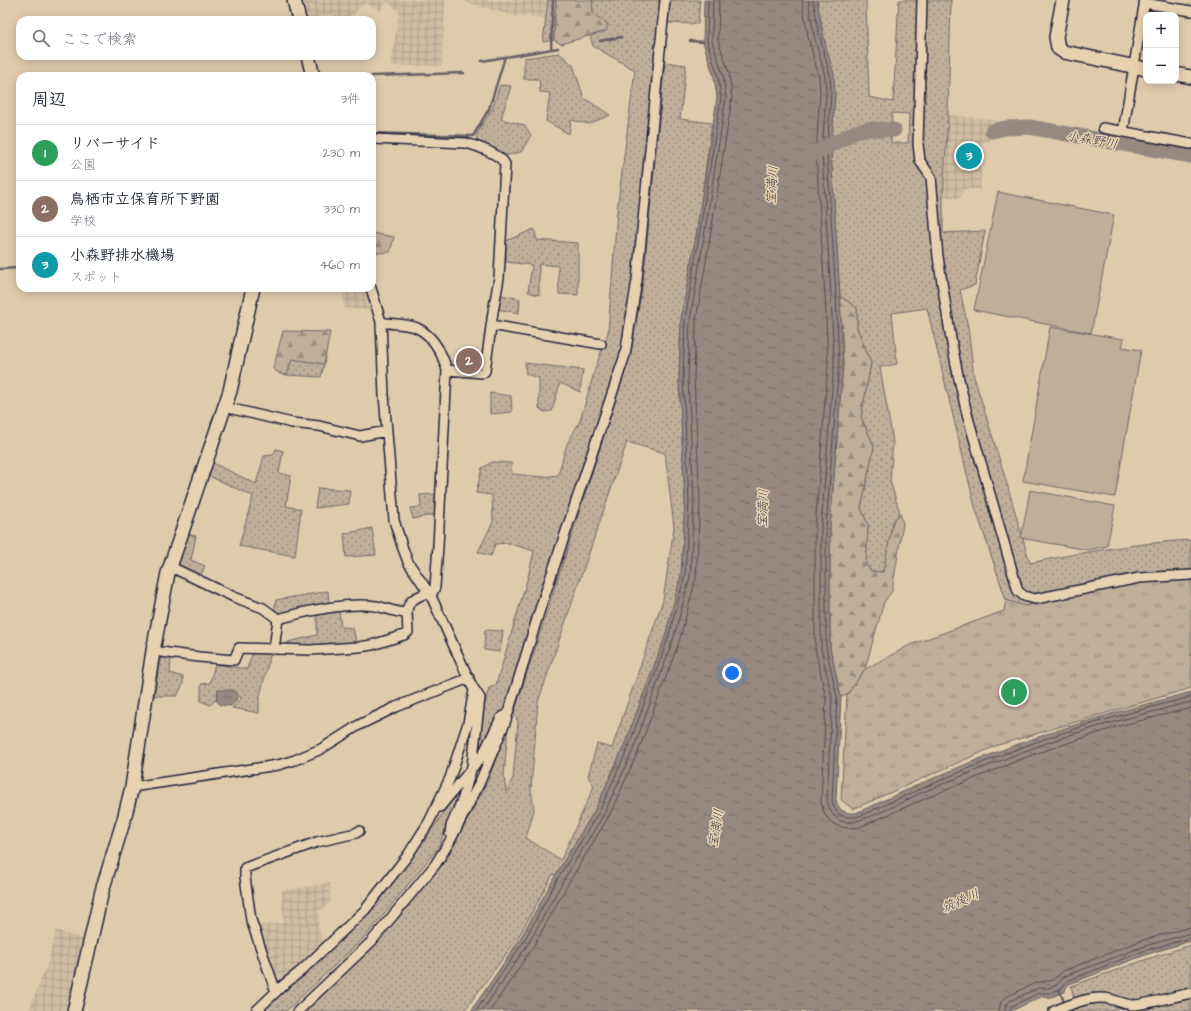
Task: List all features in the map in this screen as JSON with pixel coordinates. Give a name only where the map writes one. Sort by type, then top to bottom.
[{"type":"street","points":[[294,0],[298,16]]},
{"type":"street","points":[[298,1011],[371,942],[435,865],[450,841],[480,784],[508,714],[625,355],[637,280],[665,0]]},
{"type":"street","points":[[922,0],[918,144],[920,161],[931,177],[938,256],[951,339],[963,395],[1018,591],[1024,596],[1035,599],[1139,578],[1191,575]]},
{"type":"street","points":[[1063,0],[1056,37],[1058,48],[1064,52],[1140,68]]},
{"type":"street","points":[[1123,132],[1140,68],[1145,1],[1191,11]]},
{"type":"street","points":[[309,60],[312,72]]},
{"type":"street","points":[[1179,75],[1191,77]]},
{"type":"street","points":[[1103,128],[1191,144]]},
{"type":"street","points":[[376,139],[466,143],[475,145],[502,159],[505,164],[499,278],[485,371],[483,373],[447,370]]},
{"type":"street","points":[[74,1011],[102,891],[132,787],[153,651],[171,567],[230,391],[251,292]]},
{"type":"street","points":[[371,292],[381,322],[394,520],[408,562],[430,594],[474,690],[480,698],[472,766],[451,826],[450,841]]},
{"type":"street","points":[[153,651],[234,660],[239,648],[310,650],[372,645],[404,635],[408,632],[407,606],[411,600],[430,594],[435,587],[447,370],[441,353],[434,341],[417,327],[381,322]]},
{"type":"street","points":[[491,325],[601,344]]},
{"type":"street","points":[[224,407],[292,423],[320,426],[360,436],[387,431]]},
{"type":"street","points":[[171,567],[234,597],[262,608],[278,619],[342,606],[376,606],[400,613],[407,613]]},
{"type":"street","points":[[274,649],[278,619]]},
{"type":"street","points":[[132,787],[278,765],[295,760],[321,749],[359,725],[396,707],[469,678]]},
{"type":"street","points":[[429,822],[450,778],[462,744],[468,723],[474,690]]},
{"type":"street","points":[[256,1011],[301,971],[365,910],[408,855],[429,822],[472,766],[482,756],[501,718],[508,714]]},
{"type":"street","points":[[276,992],[251,920],[245,868],[317,842],[356,834],[359,831]]},
{"type":"street","points":[[1054,1011],[1084,1000],[1099,998],[1109,999],[1123,1007],[1191,993]]},
{"type":"shaded area","points":[[301,0],[445,0],[442,66],[391,66],[399,11],[387,1],[381,11],[365,3],[351,16],[334,16],[333,14],[324,16],[304,16]]},
{"type":"shaded area","points":[[459,0],[548,0],[546,20],[529,15],[514,16]]},
{"type":"shaded area","points":[[948,115],[996,120],[994,137],[982,144],[980,189],[964,189],[960,199],[943,196]]},
{"type":"shaded area","points":[[343,292],[367,292],[374,310],[344,308]]},
{"type":"shaded area","points":[[330,883],[331,903],[320,910],[318,927],[324,945],[281,984],[275,983],[256,926],[284,923],[281,891]]},
{"type":"shaded area","points":[[56,930],[85,940],[68,1011],[29,1010],[48,962]]},
{"type":"green space","points":[[548,0],[556,0],[554,40],[543,42]]},
{"type":"green space","points":[[556,0],[592,0],[593,14],[608,24],[606,31],[561,44],[554,40]]},
{"type":"green space","points":[[592,0],[700,0],[698,24],[667,23],[660,11],[632,280],[620,354],[503,713],[484,744],[477,747],[484,706],[489,688],[496,685],[528,577],[534,551],[507,543],[495,544],[491,556],[478,552],[493,522],[492,495],[476,493],[482,468],[492,462],[511,463],[512,474],[543,477],[558,475],[567,444],[580,421],[596,366],[608,333],[617,211],[635,70],[593,46],[590,36],[606,31],[593,14]]},
{"type":"green space","points":[[817,0],[866,0],[869,97],[893,102],[899,0],[951,0],[948,115],[943,196],[943,233],[985,231],[975,285],[960,290],[968,327],[974,377],[1030,563],[1110,548],[1191,540],[1191,579],[1134,583],[1024,606],[1006,600],[975,507],[927,308],[892,313],[897,364],[880,367],[893,442],[890,481],[900,513],[893,522],[883,572],[871,571],[866,565],[868,525],[861,508],[874,446],[861,417],[871,363],[857,328],[857,308],[840,296],[831,152],[835,93]],"holes":[[[892,113],[909,114],[908,143],[891,143]]]},
{"type":"green space","points":[[559,53],[573,65],[584,98],[610,115],[589,124],[571,120],[569,134],[546,121],[550,93],[540,92],[539,79],[524,79],[524,58]]},
{"type":"green space","points":[[665,62],[686,65],[680,119],[712,123],[696,236],[681,319],[679,379],[685,501],[681,575],[665,637],[624,746],[595,810],[555,876],[553,874],[518,938],[464,1011],[304,1011],[382,937],[446,860],[488,781],[508,726],[504,776],[506,792],[513,778],[518,722],[514,713],[631,353],[643,281]],"holes":[[[627,442],[665,453],[674,527],[663,600],[612,748],[597,744],[588,776],[594,786],[561,860],[526,838],[534,810],[531,789],[538,702]]]},
{"type":"green space","points":[[500,85],[511,86],[501,119],[524,125],[531,135],[521,152],[504,156],[477,142],[476,135],[492,109]]},
{"type":"green space","points":[[998,192],[1114,215],[1091,333],[974,310]]},
{"type":"green space","points":[[534,229],[537,240],[578,243],[578,295],[559,294],[558,266],[539,264],[539,295],[528,292],[532,265],[506,262],[506,241]]},
{"type":"green space","points":[[376,234],[394,237],[390,252],[376,253]]},
{"type":"green space","points":[[501,295],[520,299],[519,313],[497,309]]},
{"type":"green space","points":[[840,296],[857,308],[857,328],[871,363],[861,417],[874,446],[861,508],[868,525],[866,565],[871,571],[883,572],[893,522],[900,513],[903,524],[892,591],[884,602],[865,669],[847,695],[841,697],[830,647],[830,527],[843,364]]},
{"type":"green space","points":[[1050,327],[1124,339],[1122,347],[1141,350],[1115,497],[1023,481]]},
{"type":"green space","points":[[283,331],[330,332],[324,364],[292,359],[287,375],[280,374],[273,369]]},
{"type":"green space","points":[[292,358],[324,364],[321,377],[287,375]]},
{"type":"green space","points":[[525,363],[583,370],[580,392],[560,383],[552,411],[544,412],[539,408],[539,378],[526,374]]},
{"type":"green space","points":[[490,393],[511,396],[512,412],[490,414]]},
{"type":"green space","points":[[276,449],[283,451],[279,473],[291,476],[286,506],[301,509],[295,556],[239,546],[253,496],[209,476],[213,463],[256,484],[264,456],[273,455]]},
{"type":"green space","points":[[318,488],[350,490],[349,504],[315,508]]},
{"type":"green space","points":[[1030,490],[1115,506],[1107,546],[1088,550],[1021,538]]},
{"type":"green space","points":[[437,494],[437,514],[413,519],[410,508],[421,507],[420,495]]},
{"type":"green space","points":[[372,528],[376,555],[346,557],[344,534]]},
{"type":"green space","points":[[188,534],[196,536],[191,560],[205,566],[200,577],[176,565]]},
{"type":"green space","points":[[1191,579],[1191,688],[998,745],[853,809],[841,800],[847,695],[865,669],[910,645],[1004,611],[1006,600],[1025,606],[1134,583]]},
{"type":"green space","points":[[328,591],[329,605],[278,616],[274,612],[276,600]]},
{"type":"green space","points":[[339,611],[341,627],[353,628],[357,645],[288,647],[288,642],[317,635],[317,615]]},
{"type":"green space","points":[[485,630],[503,631],[500,652],[484,650]]},
{"type":"green space","points":[[253,652],[271,652],[259,700],[259,713],[232,708],[241,698],[238,695],[218,690],[216,700],[210,705],[201,701],[201,684],[210,683],[215,664],[247,669]]},
{"type":"green space","points":[[161,656],[171,657],[170,673],[183,677],[183,684],[177,696],[154,696]]},
{"type":"green space","points":[[462,784],[439,847],[366,936],[286,1011],[263,1011],[366,914],[428,836]]},
{"type":"green space","points":[[1191,945],[1191,990],[1133,1001],[1114,995],[1094,993],[1074,999],[1071,986]]},
{"type":"green space","points":[[1191,996],[1191,1011],[1127,1011],[1126,1007]]},
{"type":"green space","points":[[1087,1002],[1108,1003],[1115,1007],[1118,1011],[1063,1011]]},
{"type":"water","points":[[704,0],[817,0],[822,33],[834,74],[835,93],[831,152],[843,364],[830,527],[830,647],[841,697],[836,800],[839,807],[843,811],[856,813],[960,767],[1024,742],[1086,721],[1191,692],[1191,941],[1148,954],[1069,984],[1065,992],[1048,998],[1045,996],[1041,997],[1011,1011],[471,1011],[520,939],[555,876],[595,810],[624,746],[665,637],[681,575],[685,501],[679,379],[681,319],[696,236],[717,98],[714,77],[703,42]]},
{"type":"water","points":[[218,690],[233,690],[238,695],[236,701],[231,706],[220,705],[216,700]]},
{"type":"waterway","points":[[551,49],[553,0]]},
{"type":"waterway","points":[[600,41],[621,37]]},
{"type":"waterway","points":[[690,41],[703,42]]},
{"type":"waterway","points":[[482,61],[558,48]]},
{"type":"waterway","points":[[376,133],[473,136],[489,109],[505,57]]},
{"type":"waterway","points":[[376,76],[464,73]]},
{"type":"waterway","name":"小森野川","points":[[992,131],[1005,128],[1029,127],[1191,156]]},
{"type":"waterway","name":"小森野川","points":[[814,154],[855,132],[868,129],[894,130]]},
{"type":"waterway","points":[[0,269],[16,268]]},
{"type":"waterway","points":[[1060,991],[1067,1011]]},
{"type":"place","name":"小森野排水機場","points":[[969,156]]},
{"type":"place","name":"鳥栖市立保育所下野園","points":[[469,361]]},
{"type":"place","name":"リバーサイド","points":[[1014,692]]},
{"type":"water label","name":"宝満川","points":[[771,185]]},
{"type":"water label","name":"宝満川","points":[[762,508]]},
{"type":"water label","name":"宝満川","points":[[715,828]]},
{"type":"water label","name":"筑後川","points":[[960,900]]}]
